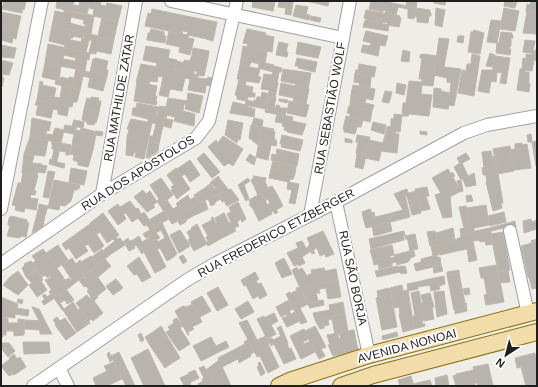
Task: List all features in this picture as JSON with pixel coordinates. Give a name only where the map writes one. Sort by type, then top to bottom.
[{"type":"main road","name":"AVENIDA NONOAI","points":[[280,386],[292,380],[370,355],[533,313]]},
{"type":"main road","name":"AVENIDA NONOAI","points":[[341,386],[374,380],[537,332]]},
{"type":"street","points":[[1,209],[42,1]]},
{"type":"street","name":"RUA MATHILDE ZATAR","points":[[102,194],[136,1]]},
{"type":"street","points":[[171,1],[343,38]]},
{"type":"street","name":"RUA DOS APÓSTOLOS","points":[[1,264],[102,194],[196,138],[209,120],[237,1]]},
{"type":"street","name":"RUA SEBASTIÃO WOLF","points":[[310,215],[350,1]]},
{"type":"street","name":"RUA FREDERICO ETZBERGER","points":[[34,386],[187,280],[216,263],[336,202],[464,133],[487,126],[537,116]]},
{"type":"street","name":"RUA SÃO BORJA","points":[[336,202],[370,355]]},
{"type":"street","points":[[510,231],[533,313]]},
{"type":"street","points":[[58,368],[68,386]]},
{"type":"building","points":[[4,1],[26,1],[24,10],[22,9],[22,13],[2,9]]},
{"type":"building","points":[[57,1],[74,1],[73,5],[79,6],[80,1],[90,1],[87,14],[56,8]]},
{"type":"building","points":[[90,1],[101,1],[100,5],[106,6],[107,3],[122,6],[118,21],[93,16],[94,9],[89,8]]},
{"type":"building","points":[[253,1],[275,1],[273,11],[252,7]]},
{"type":"building","points":[[279,1],[287,1],[286,8],[278,7]]},
{"type":"building","points":[[287,1],[293,2],[291,15],[285,14]]},
{"type":"building","points":[[306,1],[329,1],[328,6]]},
{"type":"building","points":[[371,1],[381,1],[383,3],[383,1],[416,8],[414,19],[408,18],[408,9],[398,7],[396,15],[385,13],[386,11],[383,10],[383,12],[369,9]]},
{"type":"building","points":[[407,1],[417,1],[416,8],[406,6]]},
{"type":"building","points":[[434,1],[446,1],[445,5],[434,3]]},
{"type":"building","points":[[505,1],[517,1],[515,8],[504,6]]},
{"type":"building","points":[[531,1],[537,1],[537,14],[526,12],[527,4],[530,5]]},
{"type":"building","points":[[296,5],[308,7],[306,14],[310,15],[309,20],[293,16]]},
{"type":"building","points":[[416,8],[430,10],[431,16],[429,16],[428,23],[417,22],[417,17],[415,16]]},
{"type":"building","points":[[436,8],[445,10],[442,27],[435,25]]},
{"type":"building","points":[[504,8],[519,11],[515,31],[500,29]]},
{"type":"building","points":[[152,9],[186,16],[182,34],[145,26],[148,13],[151,14]]},
{"type":"building","points":[[64,10],[87,15],[85,24],[83,24],[84,20],[71,17],[70,23],[85,27],[84,33],[52,26],[55,11],[64,13]]},
{"type":"building","points":[[366,10],[400,16],[399,27],[387,25],[388,23],[383,22],[382,24],[366,20],[367,19],[364,18]]},
{"type":"building","points":[[1,12],[21,16],[18,29],[1,26]]},
{"type":"building","points":[[527,12],[537,14],[537,34],[523,33]]},
{"type":"building","points":[[87,14],[94,16],[91,34],[84,33]]},
{"type":"building","points":[[186,16],[196,18],[193,36],[187,35],[188,32],[183,31]]},
{"type":"building","points":[[311,16],[321,18],[320,22],[310,20]]},
{"type":"building","points":[[102,17],[118,21],[114,39],[98,36]]},
{"type":"building","points":[[196,18],[206,20],[203,38],[193,36]]},
{"type":"building","points":[[206,20],[217,22],[213,41],[203,38]]},
{"type":"building","points":[[365,20],[389,25],[388,31],[363,27]]},
{"type":"building","points":[[491,20],[501,21],[497,43],[487,42]]},
{"type":"building","points":[[1,26],[18,29],[16,39],[13,38],[12,43],[1,40]]},
{"type":"building","points":[[52,26],[84,33],[82,38],[73,36],[70,40],[82,42],[80,51],[64,48],[65,45],[49,41]]},
{"type":"building","points":[[151,29],[164,32],[164,36],[166,36],[165,43],[147,40],[148,33],[150,33]]},
{"type":"building","points":[[247,29],[266,33],[265,35],[274,37],[272,52],[247,47],[248,44],[243,43]]},
{"type":"building","points":[[474,30],[484,33],[480,54],[468,52],[471,32]]},
{"type":"building","points":[[169,31],[182,34],[180,47],[166,44]]},
{"type":"building","points":[[366,31],[388,36],[385,46],[363,41]]},
{"type":"building","points":[[501,32],[512,33],[513,35],[509,49],[511,49],[510,55],[496,53],[497,43],[499,43]]},
{"type":"building","points":[[84,33],[114,39],[111,54],[96,51],[96,54],[89,53],[92,40],[89,40],[86,52],[80,51],[82,38],[84,39]]},
{"type":"building","points":[[182,34],[189,35],[188,38],[194,39],[190,55],[179,52]]},
{"type":"building","points":[[458,36],[464,36],[463,43],[457,42]]},
{"type":"building","points":[[439,38],[449,39],[444,67],[461,69],[454,106],[449,105],[448,109],[433,107],[434,88],[450,93],[451,83],[447,82],[447,78],[434,75]]},
{"type":"building","points":[[525,40],[535,41],[533,51],[536,51],[535,55],[532,55],[532,53],[523,52]]},
{"type":"building","points":[[279,42],[288,44],[286,52],[277,50]]},
{"type":"building","points":[[298,42],[321,47],[318,58],[296,54]]},
{"type":"building","points":[[371,43],[380,45],[378,56],[361,52],[363,45],[370,46]]},
{"type":"building","points":[[48,44],[80,51],[76,69],[45,63]],"holes":[[[64,55],[76,58],[75,61],[63,59]]]},
{"type":"building","points":[[1,45],[16,48],[14,58],[2,57]]},
{"type":"building","points":[[146,46],[170,50],[168,58],[177,60],[175,70],[156,67],[157,63],[143,60]]},
{"type":"building","points":[[243,46],[267,51],[265,64],[274,65],[273,72],[258,68],[259,64],[251,62],[249,67],[240,65]]},
{"type":"building","points":[[193,48],[209,51],[208,58],[192,55]]},
{"type":"building","points":[[537,49],[537,61],[534,60]]},
{"type":"building","points":[[277,50],[288,52],[287,57],[276,55]]},
{"type":"building","points":[[403,50],[410,52],[409,62],[401,61]]},
{"type":"building","points":[[80,51],[90,53],[89,60],[87,59],[85,71],[76,69]]},
{"type":"building","points":[[490,53],[495,55],[493,67],[486,66]]},
{"type":"building","points":[[472,54],[480,56],[474,96],[458,93],[462,70],[466,71],[467,64],[471,64]]},
{"type":"building","points":[[526,54],[535,55],[532,71],[525,70],[525,72],[529,72],[529,92],[517,90],[520,69],[522,69],[523,58],[526,59]]},
{"type":"building","points":[[192,55],[208,58],[204,76],[197,75],[197,71],[194,71],[194,74],[175,70],[177,61],[184,63],[184,60],[190,61]]},
{"type":"building","points":[[420,55],[437,56],[433,86],[422,85],[421,94],[432,95],[429,116],[409,114],[408,116],[402,116],[403,103],[406,103],[409,81],[422,82],[422,79],[419,79],[422,58],[420,58]]},
{"type":"building","points":[[495,56],[510,58],[506,84],[500,83],[502,73],[497,72],[496,82],[491,81]]},
{"type":"building","points":[[95,58],[108,61],[106,70],[108,70],[107,76],[90,72],[93,59]]},
{"type":"building","points":[[297,58],[317,62],[315,72],[295,66]]},
{"type":"building","points":[[1,60],[13,63],[9,75],[2,74]]},
{"type":"building","points":[[45,63],[61,66],[59,80],[61,77],[69,79],[69,77],[74,78],[72,88],[55,84],[56,80],[42,77]]},
{"type":"building","points":[[141,64],[175,70],[170,89],[161,87],[163,77],[158,76],[157,82],[150,81],[149,84],[136,82]]},
{"type":"building","points":[[359,64],[376,67],[374,77],[355,74],[356,70],[358,70]]},
{"type":"building","points":[[240,65],[260,69],[258,77],[261,77],[259,83],[246,81],[245,86],[238,84],[239,79],[237,79]]},
{"type":"building","points":[[274,66],[282,68],[281,72],[279,72],[277,83],[271,81]]},
{"type":"building","points":[[76,69],[88,72],[87,77],[83,76],[80,90],[72,88]]},
{"type":"building","points":[[283,69],[311,73],[308,89],[295,86],[296,84],[281,81]]},
{"type":"building","points":[[175,70],[198,75],[198,78],[212,78],[210,86],[206,85],[205,93],[188,90],[190,79],[185,78],[182,91],[170,89]]},
{"type":"building","points":[[482,70],[493,70],[489,93],[478,91]]},
{"type":"building","points":[[88,72],[107,76],[103,91],[88,87],[90,78],[87,77]]},
{"type":"building","points":[[1,73],[3,74],[2,77],[4,78],[2,87],[1,87]]},
{"type":"building","points":[[355,73],[371,77],[370,88],[359,86],[360,83],[354,82]]},
{"type":"building","points":[[264,74],[272,75],[269,90],[261,89]]},
{"type":"building","points":[[40,81],[43,82],[42,85],[56,88],[54,97],[60,98],[62,86],[72,88],[68,106],[37,100]]},
{"type":"building","points":[[271,81],[278,83],[275,98],[268,96]]},
{"type":"building","points":[[137,82],[157,86],[155,96],[157,96],[155,101],[157,101],[156,105],[134,101]]},
{"type":"building","points":[[281,83],[309,89],[306,104],[293,101],[294,98],[279,95]]},
{"type":"building","points":[[397,83],[406,85],[404,95],[396,93]]},
{"type":"building","points":[[238,84],[253,87],[252,93],[255,93],[255,97],[248,97],[247,100],[254,102],[257,97],[261,97],[262,92],[269,94],[266,109],[245,105],[246,101],[237,99],[237,96],[235,95]]},
{"type":"building","points":[[353,85],[375,89],[373,100],[351,95]]},
{"type":"building","points":[[161,87],[170,89],[168,97],[159,95]]},
{"type":"building","points":[[72,88],[80,90],[77,102],[73,102],[72,107],[68,106]]},
{"type":"building","points":[[385,91],[392,92],[389,103],[382,102]]},
{"type":"building","points":[[188,93],[203,96],[199,113],[185,109],[186,104],[184,104],[183,111],[166,107],[168,98],[187,101]]},
{"type":"building","points":[[351,95],[366,98],[365,103],[374,105],[372,111],[350,106]]},
{"type":"building","points":[[268,96],[276,98],[274,107],[276,108],[276,105],[280,106],[279,108],[287,108],[285,116],[265,112]]},
{"type":"building","points":[[91,97],[99,98],[98,101],[101,101],[99,112],[84,109],[87,98],[91,99]]},
{"type":"building","points":[[279,99],[288,100],[287,103],[279,101]]},
{"type":"building","points":[[37,100],[69,106],[67,116],[58,114],[58,110],[53,109],[51,118],[36,115],[38,105],[35,105]]},
{"type":"building","points":[[289,101],[309,105],[306,117],[287,113]]},
{"type":"building","points":[[233,102],[255,109],[254,117],[230,113]]},
{"type":"building","points":[[137,103],[158,107],[157,117],[159,106],[166,107],[163,125],[148,122],[148,119],[132,115],[133,108],[136,108]]},
{"type":"building","points":[[349,106],[372,111],[370,122],[350,117],[350,114],[347,113]]},
{"type":"building","points":[[166,107],[195,114],[194,126],[174,121],[175,117],[167,115],[166,119],[173,120],[171,128],[163,126]]},
{"type":"building","points":[[84,109],[99,112],[94,125],[87,124],[87,122],[82,120]]},
{"type":"building","points":[[277,114],[293,117],[292,121],[306,124],[302,135],[284,130],[285,127],[282,126],[283,123],[275,122]]},
{"type":"building","points":[[394,114],[402,115],[400,132],[396,131],[395,133],[399,134],[397,153],[381,151],[387,127],[391,126],[391,119],[394,118]]},
{"type":"building","points":[[346,116],[363,120],[361,127],[357,127],[355,134],[344,132],[343,129]]},
{"type":"building","points":[[32,118],[51,122],[49,131],[47,130],[45,137],[47,134],[53,135],[55,128],[64,130],[61,143],[30,137]]},
{"type":"building","points":[[254,118],[263,120],[262,127],[252,125]]},
{"type":"building","points":[[131,119],[152,123],[148,141],[127,137],[129,129],[127,129]]},
{"type":"building","points":[[74,120],[84,122],[83,128],[72,126]]},
{"type":"building","points":[[228,120],[243,123],[240,140],[238,139],[237,143],[225,135]]},
{"type":"building","points":[[373,122],[386,125],[384,134],[371,130]]},
{"type":"building","points":[[156,124],[163,125],[159,144],[149,142],[150,136],[153,136]]},
{"type":"building","points":[[65,125],[76,127],[76,130],[80,131],[81,128],[94,131],[93,134],[96,134],[93,150],[72,145],[74,134],[63,132]]},
{"type":"building","points":[[251,125],[262,127],[258,145],[249,138]]},
{"type":"building","points":[[262,127],[274,129],[274,138],[277,141],[276,146],[259,142]]},
{"type":"building","points":[[95,131],[103,132],[102,136],[94,134]]},
{"type":"building","points":[[420,131],[427,132],[427,135],[420,134]]},
{"type":"building","points":[[531,134],[532,142],[528,142],[527,135]]},
{"type":"building","points":[[282,135],[303,140],[300,151],[281,147],[282,144],[280,144]]},
{"type":"building","points":[[357,135],[370,137],[363,169],[355,167],[358,143],[356,142]]},
{"type":"building","points":[[223,136],[243,149],[233,166],[229,163],[224,166],[208,147],[216,140],[218,143]]},
{"type":"building","points":[[30,137],[48,140],[45,156],[24,154]]},
{"type":"building","points":[[127,137],[148,141],[144,159],[135,157],[136,153],[134,152],[133,156],[126,155]]},
{"type":"building","points":[[345,138],[352,140],[352,143],[345,142]]},
{"type":"building","points":[[369,140],[383,143],[379,161],[365,158]]},
{"type":"building","points":[[52,141],[61,143],[57,161],[52,160],[54,149],[52,149]]},
{"type":"building","points":[[537,141],[537,166],[536,166],[532,142]]},
{"type":"building","points":[[149,142],[159,144],[158,151],[146,158]]},
{"type":"building","points":[[259,142],[271,145],[268,160],[256,157]]},
{"type":"building","points":[[61,143],[71,145],[69,155],[66,155],[66,152],[59,151]]},
{"type":"building","points":[[522,143],[522,145],[527,144],[531,168],[514,170],[510,150],[515,149],[515,144]]},
{"type":"building","points":[[72,145],[93,150],[88,167],[78,165],[78,162],[73,160],[74,155],[70,154]]},
{"type":"building","points":[[510,146],[514,171],[498,174],[493,149]]},
{"type":"building","points":[[277,149],[299,154],[297,166],[271,160],[272,154],[276,155]]},
{"type":"building","points":[[491,151],[492,157],[495,156],[503,203],[501,203],[502,208],[493,211],[486,182],[486,175],[483,175],[482,168],[484,167],[482,152]]},
{"type":"building","points":[[204,153],[220,172],[212,178],[197,159]]},
{"type":"building","points":[[466,153],[470,159],[462,163],[468,176],[461,180],[454,167],[460,163],[457,158]]},
{"type":"building","points":[[24,154],[34,156],[32,163],[47,166],[45,173],[38,172],[37,176],[22,173]]},
{"type":"building","points":[[250,154],[256,158],[254,165],[246,160]]},
{"type":"building","points":[[50,159],[57,161],[56,166],[49,164]]},
{"type":"building","points":[[190,160],[200,175],[190,182],[185,174],[182,176],[177,169]]},
{"type":"building","points":[[273,161],[296,166],[295,174],[271,169]]},
{"type":"building","points":[[57,162],[65,164],[64,168],[56,166]]},
{"type":"building","points":[[71,168],[87,171],[84,185],[69,182]]},
{"type":"building","points":[[176,168],[190,189],[177,199],[171,190],[173,189],[171,187],[174,185],[167,175]]},
{"type":"building","points":[[271,169],[295,174],[293,179],[290,179],[289,182],[269,178]]},
{"type":"building","points":[[448,169],[451,174],[452,172],[455,176],[453,177],[458,186],[456,187],[459,192],[450,197],[452,217],[443,218],[435,195],[441,193],[432,178]]},
{"type":"building","points":[[48,171],[55,172],[53,179],[47,178]]},
{"type":"building","points":[[23,173],[38,176],[34,190],[36,191],[35,195],[16,191],[18,183],[21,183]]},
{"type":"building","points":[[474,173],[476,185],[466,187],[463,179]]},
{"type":"building","points":[[218,176],[224,184],[216,188],[210,183]]},
{"type":"building","points":[[253,176],[266,178],[265,182],[268,188],[272,186],[277,194],[283,206],[276,210],[278,212],[275,214],[273,211],[271,212],[267,205],[270,203],[268,199],[265,201]]},
{"type":"building","points":[[47,178],[53,179],[49,198],[43,197]]},
{"type":"building","points":[[161,178],[173,195],[167,200],[173,209],[178,206],[176,204],[178,202],[185,211],[169,219],[157,201],[159,199],[150,185]]},
{"type":"building","points":[[248,178],[250,181],[244,185],[249,199],[246,201],[238,185]]},
{"type":"building","points":[[254,178],[272,214],[259,221],[249,204],[251,204],[249,200],[258,195],[251,180]]},
{"type":"building","points":[[54,180],[80,185],[79,189],[77,188],[77,190],[74,190],[71,201],[65,206],[60,205],[59,210],[48,208]]},
{"type":"building","points":[[461,180],[463,191],[459,192],[456,188],[459,187],[457,181]]},
{"type":"building","points":[[288,182],[299,184],[295,204],[289,203],[292,190],[287,189]]},
{"type":"building","points":[[210,184],[215,189],[211,191],[207,186]]},
{"type":"building","points":[[224,184],[229,190],[214,197],[211,191]]},
{"type":"building","points":[[208,186],[214,196],[200,203],[194,195]]},
{"type":"building","points":[[427,187],[429,196],[426,196],[430,209],[421,211],[415,189]]},
{"type":"building","points":[[231,189],[239,200],[227,206],[224,201],[222,202],[219,194]]},
{"type":"building","points":[[407,189],[408,193],[416,191],[421,213],[412,215],[407,196],[405,196],[404,190]]},
{"type":"building","points":[[143,190],[146,194],[150,191],[157,202],[153,205],[155,207],[147,212],[134,197]]},
{"type":"building","points":[[404,190],[410,217],[390,222],[388,214],[403,210],[394,194]]},
{"type":"building","points":[[16,191],[31,194],[30,198],[38,199],[36,210],[25,208],[24,212],[15,210],[16,206],[12,205]]},
{"type":"building","points":[[219,194],[221,199],[211,206],[208,199]]},
{"type":"building","points":[[188,195],[190,200],[196,196],[200,203],[185,211],[178,202]]},
{"type":"building","points":[[471,195],[473,201],[467,202],[466,196]]},
{"type":"building","points":[[130,201],[136,209],[138,208],[141,214],[144,212],[154,227],[150,230],[147,225],[144,226],[138,218],[132,222],[126,213],[124,214],[120,207]]},
{"type":"building","points":[[205,201],[208,209],[193,216],[189,209]]},
{"type":"building","points":[[238,202],[246,219],[242,222],[241,219],[237,222],[239,226],[234,228],[227,214],[231,212],[229,207]]},
{"type":"building","points":[[39,204],[48,206],[45,216],[37,214]]},
{"type":"building","points":[[118,204],[126,219],[118,225],[108,211]]},
{"type":"building","points":[[486,205],[489,225],[474,228],[474,231],[471,232],[467,208]]},
{"type":"building","points":[[466,206],[471,232],[461,237],[460,229],[464,228],[459,207]]},
{"type":"building","points":[[189,209],[193,216],[180,225],[175,216]]},
{"type":"building","points":[[370,209],[374,217],[372,217],[373,219],[364,221],[362,212]]},
{"type":"building","points":[[164,211],[169,219],[154,227],[149,220]]},
{"type":"building","points":[[374,212],[375,217],[388,214],[390,222],[366,228],[364,221],[373,219],[372,217],[374,217],[371,213]]},
{"type":"building","points":[[504,212],[506,222],[490,226],[488,216]]},
{"type":"building","points":[[103,213],[119,235],[116,237],[117,239],[120,238],[125,245],[111,254],[106,248],[115,241],[113,239],[107,243],[100,232],[97,234],[90,223]]},
{"type":"building","points":[[224,213],[229,223],[231,222],[236,231],[222,238],[215,218]]},
{"type":"building","points":[[37,214],[45,216],[43,226],[32,233]]},
{"type":"building","points":[[11,216],[27,220],[27,223],[29,223],[26,237],[20,236],[20,238],[7,236],[10,226],[8,225],[9,218]]},
{"type":"building","points":[[175,216],[178,221],[172,224],[169,219]]},
{"type":"building","points":[[213,217],[222,238],[208,246],[206,237],[208,236],[202,225],[212,220],[211,218]]},
{"type":"building","points":[[531,219],[532,222],[537,220],[537,231],[536,229],[524,233],[523,221]]},
{"type":"building","points":[[515,221],[516,227],[512,228],[512,226],[491,231],[490,228]]},
{"type":"building","points":[[390,222],[392,231],[374,236],[372,226]]},
{"type":"building","points":[[162,223],[177,254],[167,261],[160,248],[157,249],[148,231]],"holes":[[[161,230],[165,238],[158,242],[157,239],[160,238],[156,233]]]},
{"type":"building","points":[[90,224],[104,246],[94,253],[88,244],[85,246],[76,234]]},
{"type":"building","points":[[197,224],[207,244],[194,251],[188,240],[190,238],[187,232]]},
{"type":"building","points":[[453,228],[455,240],[438,245],[436,233]]},
{"type":"building","points":[[490,228],[493,244],[486,245],[485,241],[473,241],[471,232]]},
{"type":"building","points":[[180,230],[190,246],[179,253],[170,235]]},
{"type":"building","points":[[148,231],[151,236],[147,238],[143,234]]},
{"type":"building","points":[[323,231],[334,254],[326,257],[325,254],[320,256],[317,248],[313,250],[315,253],[312,254],[308,246],[310,245],[307,238]]},
{"type":"building","points":[[404,231],[404,240],[371,249],[369,239]]},
{"type":"building","points":[[435,231],[438,245],[430,246],[427,232]]},
{"type":"building","points":[[471,232],[477,260],[469,262],[467,249],[457,251],[455,240]]},
{"type":"building","points":[[503,232],[510,270],[498,272],[491,234]]},
{"type":"building","points":[[76,234],[88,251],[76,259],[69,248],[66,250],[62,244]]},
{"type":"building","points":[[415,234],[416,239],[408,241],[405,239],[405,236]]},
{"type":"building","points":[[139,236],[142,242],[151,237],[166,267],[155,273],[144,252],[142,254],[133,240]]},
{"type":"building","points":[[128,238],[130,242],[125,245],[123,242]]},
{"type":"building","points":[[416,239],[418,249],[410,251],[408,241]]},
{"type":"building","points":[[537,239],[537,249],[534,251],[531,241]]},
{"type":"building","points":[[133,240],[136,245],[134,246],[135,248],[129,251],[125,244]]},
{"type":"building","points":[[455,240],[457,251],[440,255],[438,245]]},
{"type":"building","points":[[302,241],[306,248],[309,247],[311,251],[302,257],[296,243]]},
{"type":"building","points":[[532,243],[537,267],[537,288],[532,289],[521,246]]},
{"type":"building","points":[[58,245],[68,260],[57,268],[46,253]]},
{"type":"building","points":[[392,245],[394,255],[373,260],[370,250]]},
{"type":"building","points":[[438,245],[440,254],[433,256],[431,246]]},
{"type":"building","points":[[106,248],[111,254],[98,265],[92,257],[102,249],[103,251]]},
{"type":"building","points":[[298,248],[305,263],[299,266],[298,264],[294,266],[287,253]]},
{"type":"building","points":[[43,249],[64,278],[62,279],[65,279],[70,287],[56,297],[45,280],[51,278],[50,276],[48,278],[45,275],[42,277],[32,263],[36,261],[32,256]]},
{"type":"building","points":[[537,250],[537,267],[534,251]]},
{"type":"building","points":[[414,251],[415,256],[410,258],[408,262],[397,265],[396,262],[392,263],[392,266],[379,269],[378,264],[374,265],[373,260],[389,256],[390,258],[395,257],[394,255]]},
{"type":"building","points":[[183,255],[187,261],[183,264],[179,257]]},
{"type":"building","points":[[437,255],[438,258],[440,257],[441,265],[416,271],[414,264],[421,262],[421,259]]},
{"type":"building","points":[[91,256],[98,265],[84,276],[76,264],[80,260],[81,262]]},
{"type":"building","points":[[139,257],[151,277],[142,282],[137,274],[134,275],[127,266]]},
{"type":"building","points":[[72,258],[84,276],[70,287],[66,280],[69,278],[71,281],[72,280],[62,265]]},
{"type":"building","points":[[284,258],[292,274],[282,278],[275,263]]},
{"type":"building","points":[[105,259],[111,266],[98,277],[92,269]]},
{"type":"building","points":[[31,261],[37,269],[26,277],[22,268],[25,265],[24,264]]},
{"type":"building","points":[[441,265],[443,271],[434,273],[433,266]]},
{"type":"building","points":[[497,265],[504,302],[486,305],[484,295],[487,294],[484,278],[481,278],[479,268]]},
{"type":"building","points":[[397,266],[405,266],[407,273],[401,274],[400,272],[377,277],[375,271]]},
{"type":"building","points":[[297,267],[298,270],[302,268],[307,276],[310,274],[315,285],[300,288],[292,270]]},
{"type":"building","points":[[324,268],[325,271],[336,269],[338,280],[315,285],[310,274],[312,273],[311,270]]},
{"type":"building","points":[[36,269],[43,280],[35,286],[26,277]]},
{"type":"building","points":[[92,269],[106,289],[97,296],[98,297],[94,301],[87,291],[89,290],[86,286],[84,287],[79,280],[83,276],[85,279],[86,278],[84,276]]},
{"type":"building","points":[[459,270],[459,273],[447,275],[447,272]]},
{"type":"building","points":[[508,270],[510,282],[500,283],[498,272]]},
{"type":"building","points":[[18,271],[28,285],[22,291],[10,277]]},
{"type":"building","points":[[255,272],[259,279],[256,281],[258,284],[261,283],[267,295],[260,299],[258,296],[253,299],[243,279]]},
{"type":"building","points":[[459,273],[466,308],[454,310],[447,275]]},
{"type":"building","points":[[444,276],[445,284],[439,286],[440,289],[431,291],[429,279]]},
{"type":"building","points":[[10,277],[22,291],[18,295],[3,285]]},
{"type":"building","points":[[116,279],[123,288],[113,295],[106,286]]},
{"type":"building","points":[[243,279],[246,285],[244,286],[241,280]]},
{"type":"building","points":[[429,279],[430,285],[418,287],[417,282]]},
{"type":"building","points":[[338,280],[341,297],[328,299],[326,288],[319,289],[320,293],[316,293],[318,301],[307,303],[300,288]]},
{"type":"building","points":[[41,281],[47,290],[37,297],[29,285],[32,283],[35,286]]},
{"type":"building","points":[[417,282],[418,289],[408,291],[407,284]]},
{"type":"building","points":[[402,285],[403,291],[408,290],[414,329],[403,332],[399,307],[394,308],[390,288]]},
{"type":"building","points":[[218,287],[228,305],[217,311],[207,293]]},
{"type":"building","points":[[300,287],[305,297],[291,304],[286,294],[290,292],[290,294],[297,290],[296,288]]},
{"type":"building","points":[[389,288],[391,295],[378,298],[377,291]]},
{"type":"building","points":[[469,288],[470,294],[465,295],[463,289]]},
{"type":"building","points":[[66,289],[74,300],[67,304],[65,300],[60,303],[64,309],[62,310],[54,298]]},
{"type":"building","points":[[51,290],[56,297],[44,305],[42,301],[45,299],[42,296],[45,294],[47,297],[51,294],[49,292]]},
{"type":"building","points":[[419,291],[424,320],[422,322],[425,326],[414,329],[412,316],[415,316],[411,293]]},
{"type":"building","points":[[444,291],[447,314],[437,317],[434,292]]},
{"type":"building","points":[[430,293],[434,307],[432,308],[434,319],[424,321],[421,295]]},
{"type":"building","points":[[87,295],[89,298],[91,297],[103,313],[93,321],[91,319],[89,321],[76,303]]},
{"type":"building","points":[[391,295],[397,327],[382,330],[376,298]]},
{"type":"building","points":[[202,296],[211,311],[200,317],[191,302]]},
{"type":"building","points":[[1,297],[18,304],[17,308],[29,310],[28,316],[15,314],[15,318],[1,318]]},
{"type":"building","points":[[305,297],[308,304],[300,308],[307,322],[301,324],[291,304]]},
{"type":"building","points":[[18,299],[23,300],[22,304],[17,302]]},
{"type":"building","points":[[289,300],[293,309],[289,311],[291,314],[295,312],[300,321],[287,327],[282,318],[287,316],[286,314],[281,317],[276,307]]},
{"type":"building","points":[[323,300],[324,305],[310,308],[307,303]]},
{"type":"building","points":[[248,301],[254,312],[241,319],[235,309]]},
{"type":"building","points":[[73,302],[90,323],[77,332],[63,310]]},
{"type":"building","points":[[343,302],[345,314],[315,320],[313,313],[330,310],[329,305]]},
{"type":"building","points":[[466,303],[467,311],[455,314],[455,310],[466,308]]},
{"type":"building","points":[[193,304],[202,322],[192,327],[194,329],[188,332],[188,335],[175,311],[183,306],[186,307]]},
{"type":"building","points":[[32,307],[39,309],[45,321],[39,321]]},
{"type":"building","points":[[274,313],[278,321],[271,325],[276,334],[267,339],[257,319],[264,316],[264,318]]},
{"type":"building","points":[[345,314],[348,331],[335,334],[332,319],[328,320],[329,325],[320,329],[315,320]]},
{"type":"building","points":[[57,317],[60,321],[65,318],[76,333],[66,340],[53,320]]},
{"type":"building","points":[[1,318],[8,319],[8,323],[18,323],[18,319],[25,320],[24,335],[14,336],[14,331],[6,331],[6,335],[1,337]]},
{"type":"building","points":[[177,318],[183,326],[180,328],[190,344],[179,351],[166,332],[170,330],[168,327],[174,323],[173,320]]},
{"type":"building","points":[[25,320],[45,321],[52,334],[40,334],[40,330],[25,329]]},
{"type":"building","points":[[247,320],[257,340],[250,343],[239,323]]},
{"type":"building","points":[[161,326],[167,336],[159,342],[153,332]]},
{"type":"building","points":[[281,326],[283,331],[280,333],[277,328]]},
{"type":"building","points":[[315,326],[326,347],[321,349],[325,356],[319,359],[305,331]]},
{"type":"building","points":[[304,329],[309,339],[303,342],[304,344],[310,341],[315,352],[301,359],[290,336]]},
{"type":"building","points":[[354,330],[358,350],[333,356],[328,345],[330,345],[327,335],[338,333],[339,339],[341,338],[339,333]]},
{"type":"building","points":[[283,331],[289,349],[291,348],[296,359],[284,364],[274,344],[271,346],[268,339],[272,338],[273,340],[281,336],[279,333]]},
{"type":"building","points":[[153,332],[159,342],[151,347],[145,337]]},
{"type":"building","points":[[397,332],[398,336],[383,340],[382,336]]},
{"type":"building","points":[[141,333],[144,340],[141,342],[138,335]]},
{"type":"building","points":[[167,336],[180,358],[172,363],[159,342]]},
{"type":"building","points":[[266,336],[269,343],[268,344],[279,367],[268,373],[260,356],[257,357],[250,343]]},
{"type":"building","points":[[211,337],[216,346],[198,355],[193,346]]},
{"type":"building","points":[[248,339],[255,352],[250,354],[244,342]]},
{"type":"building","points":[[226,341],[229,347],[201,361],[198,355]]},
{"type":"building","points":[[23,342],[49,342],[50,353],[24,354]]},
{"type":"building","points":[[159,342],[172,363],[165,368],[151,347]]},
{"type":"building","points":[[1,343],[9,343],[15,351],[8,357],[1,348]]},
{"type":"building","points":[[245,344],[251,356],[239,363],[238,359],[222,367],[218,358]]},
{"type":"building","points":[[148,349],[165,386],[144,386],[131,358]]},
{"type":"building","points":[[109,352],[113,360],[110,362],[107,354]]},
{"type":"building","points":[[119,352],[135,386],[126,386],[111,356]]},
{"type":"building","points":[[535,353],[537,363],[537,384],[526,386],[521,367],[517,368],[515,358]]},
{"type":"building","points":[[14,354],[17,359],[20,357],[26,367],[14,375],[9,376],[1,366]]},
{"type":"building","points":[[219,360],[231,386],[215,386],[206,370]]},
{"type":"building","points":[[114,362],[122,379],[107,386],[96,386],[93,378],[107,371],[104,366]]},
{"type":"building","points":[[260,362],[265,373],[261,376],[257,367],[259,366],[258,363]]},
{"type":"building","points":[[488,364],[493,386],[478,386],[473,367]]},
{"type":"building","points":[[204,366],[214,386],[199,386],[198,384],[203,381],[202,379],[204,378],[199,368]]},
{"type":"building","points":[[195,370],[199,378],[193,381],[188,373]]},
{"type":"building","points":[[474,370],[477,383],[475,383],[475,386],[459,386],[456,374]]},
{"type":"building","points":[[189,374],[193,381],[190,383],[191,386],[182,386],[184,385],[180,378]]},
{"type":"building","points":[[447,375],[449,386],[436,386],[435,378]]},
{"type":"building","points":[[456,375],[459,386],[456,386],[453,376]]},
{"type":"building","points":[[411,376],[413,383],[400,386],[398,380]]},
{"type":"building","points":[[430,380],[432,386],[414,386],[413,384]]},
{"type":"building","points":[[413,383],[413,386],[402,386]]}]
